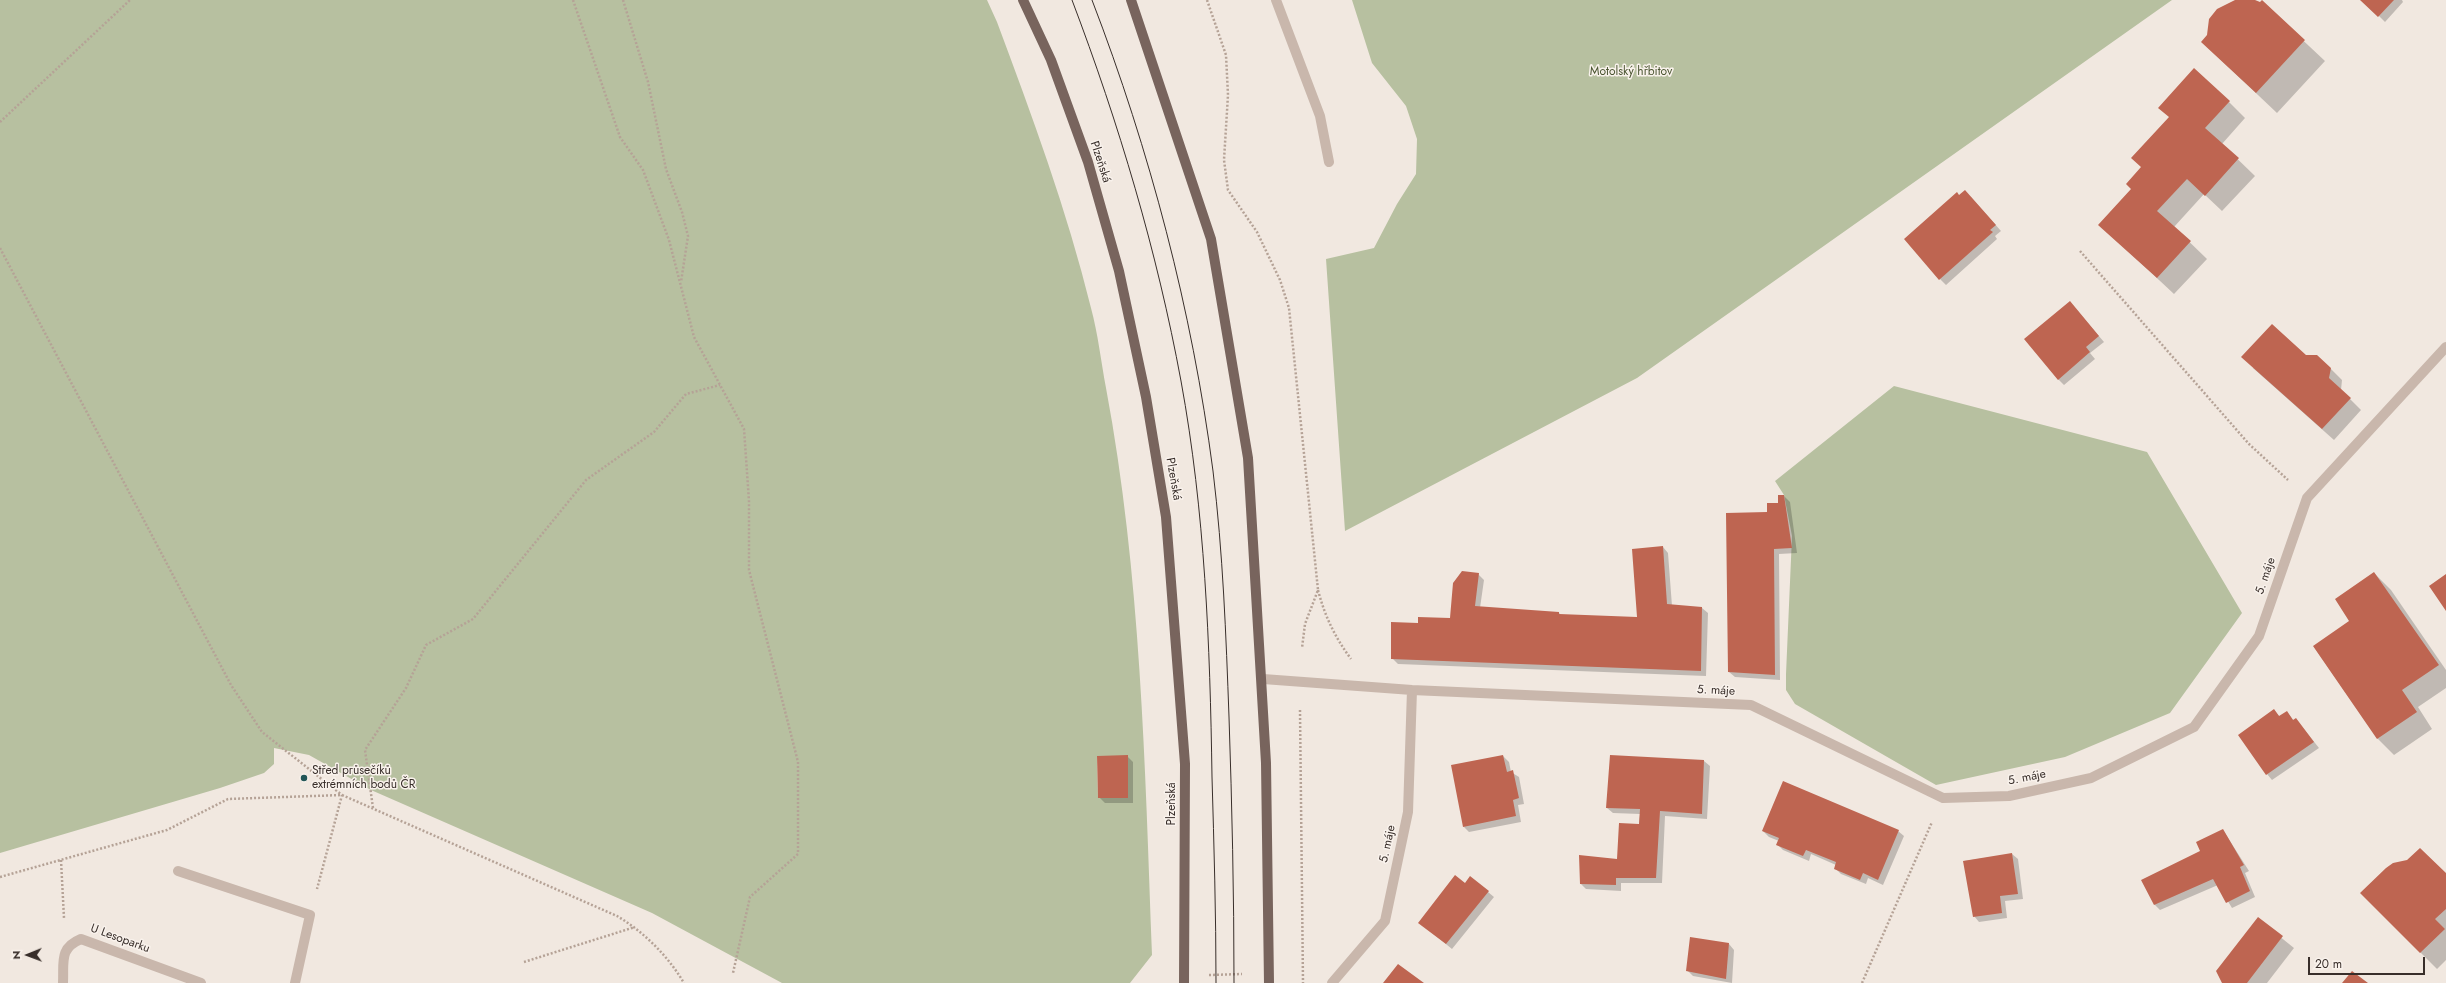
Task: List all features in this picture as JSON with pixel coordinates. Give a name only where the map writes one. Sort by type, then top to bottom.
[{"type":"main road","name":"Plzeňská","points":[[1022,0],[1051,60],[1088,162],[1119,271],[1146,397],[1165,509],[1185,764],[1184,979]]},
{"type":"main road","points":[[1131,0],[1211,239],[1248,458],[1262,679],[1269,978]]},
{"type":"street","points":[[1276,0],[1320,116],[1329,162]]},
{"type":"street","name":"5. máje","points":[[1262,679],[1371,688],[1751,705],[1942,798],[2009,796],[2090,778],[2194,727],[2259,636],[2308,498],[2446,347]]},
{"type":"street","name":"5. máje","points":[[1332,983],[1385,921],[1408,812],[1412,690]]},
{"type":"street","points":[[178,871],[310,915],[295,983]]},
{"type":"street","name":"U Lesoparku","points":[[70,944],[81,939],[201,983]]},
{"type":"street","points":[[63,983],[64,954],[70,944]]},
{"type":"path","points":[[0,122],[130,0]]},
{"type":"path","points":[[573,0],[620,137],[643,170],[669,240],[694,338],[744,429],[749,501],[749,570],[798,762],[798,854],[750,897],[733,973]]},
{"type":"path","points":[[623,0],[648,82],[666,169],[682,212],[688,236],[680,285]]},
{"type":"path","points":[[1207,0],[1226,55],[1228,95],[1224,160],[1228,190],[1257,232],[1280,280],[1289,308],[1318,590],[1324,615],[1337,640],[1371,688]]},
{"type":"path","points":[[0,248],[231,685],[262,732],[342,795],[617,916],[635,927],[674,967],[684,983]]},
{"type":"path","points":[[2080,251],[2249,444],[2308,498]]},
{"type":"path","points":[[373,808],[365,750],[406,688],[426,645],[473,619],[586,480],[654,432],[686,394],[720,385]]},
{"type":"path","points":[[1302,648],[1305,624],[1318,590]]},
{"type":"path","points":[[1300,710],[1303,983]]},
{"type":"path","points":[[0,877],[167,830],[228,799],[342,795]]},
{"type":"path","points":[[310,915],[342,795]]},
{"type":"path","points":[[1862,983],[1942,798]]},
{"type":"path","points":[[62,860],[64,918],[70,944]]},
{"type":"path","points":[[524,962],[635,927]]},
{"type":"path","points":[[1184,979],[1269,978],[1303,973]]},
{"type":"green space","points":[[0,0],[987,0],[997,22],[1036,128],[1082,271],[1096,328],[1118,458],[1127,529],[1140,670],[1152,955],[1130,983],[782,983],[652,913],[371,790],[309,755],[274,748],[274,764],[264,773],[220,788],[0,853]],"holes":[[[1097,756],[1128,756],[1098,798]]]},
{"type":"green space","name":"Motolský hřbitov","points":[[1352,0],[2172,0],[1637,378],[1345,531],[1326,259],[1374,248],[1397,204],[1416,174],[1417,139],[1406,106],[1372,63]]},
{"type":"green space","points":[[1894,386],[2147,452],[2242,613],[2170,713],[2065,757],[1936,785],[1795,704],[1786,690],[1792,536],[1784,495],[1775,481]]},
{"type":"building","points":[[2235,0],[2255,0],[2260,2],[2262,0],[2305,40],[2256,93],[2201,42],[2207,35],[2209,19],[2217,9]]},
{"type":"building","points":[[2360,0],[2394,0],[2378,17]]},
{"type":"building","points":[[2194,68],[2230,101],[2205,128],[2239,158],[2205,196],[2187,179],[2157,211],[2191,241],[2157,278],[2098,225],[2131,189],[2126,184],[2141,167],[2131,158],[2169,117],[2158,108]]},
{"type":"building","points":[[1965,190],[1996,225],[1990,230],[1993,232],[1939,280],[1904,239],[1957,192],[1959,195]]},
{"type":"building","points":[[2070,301],[2099,336],[2086,347],[2090,352],[2058,380],[2024,339]]},
{"type":"building","points":[[2272,324],[2306,355],[2317,355],[2331,368],[2329,378],[2351,398],[2322,429],[2241,357]]},
{"type":"building","points":[[1778,495],[1784,495],[1792,548],[1774,549],[1775,675],[1728,672],[1726,513],[1767,512],[1767,503],[1778,503]]},
{"type":"building","points":[[1663,546],[1667,604],[1702,607],[1701,671],[1391,659],[1391,622],[1418,623],[1418,617],[1450,618],[1453,583],[1462,571],[1479,573],[1475,606],[1559,612],[1559,614],[1637,617],[1632,549]]},
{"type":"building","points":[[2374,572],[2439,665],[2402,690],[2417,712],[2377,739],[2313,646],[2349,621],[2335,599]]},
{"type":"building","points":[[2446,574],[2446,611],[2429,586]]},
{"type":"building","points":[[2274,709],[2279,716],[2287,711],[2293,720],[2296,718],[2314,742],[2266,775],[2238,735]]},
{"type":"building","points":[[1128,755],[1128,798],[1098,798],[1097,756]]},
{"type":"building","points":[[1503,755],[1507,772],[1513,770],[1519,798],[1513,800],[1516,816],[1463,827],[1451,765]]},
{"type":"building","points":[[1610,755],[1704,760],[1702,814],[1660,811],[1656,878],[1616,878],[1616,885],[1580,884],[1579,855],[1617,859],[1619,823],[1639,824],[1640,809],[1606,808]]},
{"type":"building","points":[[1783,781],[1899,830],[1878,880],[1863,873],[1860,880],[1834,869],[1836,862],[1806,850],[1803,856],[1776,845],[1779,838],[1762,831]]},
{"type":"building","points":[[2223,829],[2244,865],[2240,867],[2250,891],[2226,903],[2213,879],[2154,905],[2141,880],[2200,851],[2196,842]]},
{"type":"building","points":[[2420,848],[2446,873],[2446,909],[2435,919],[2445,929],[2420,953],[2360,893],[2386,868],[2393,863],[2407,860]]},
{"type":"building","points":[[2012,853],[2018,894],[2000,896],[2002,913],[1973,917],[1963,861]]},
{"type":"building","points":[[1455,875],[1465,883],[1470,876],[1489,891],[1446,944],[1418,923]]},
{"type":"building","points":[[2258,917],[2283,936],[2247,983],[2222,983],[2216,971]]},
{"type":"building","points":[[1690,937],[1729,943],[1726,979],[1686,971]]},
{"type":"building","points":[[1398,964],[1424,983],[1383,983]]},
{"type":"building","points":[[2352,971],[2368,983],[2342,983]]},
{"type":"tram line","points":[[1072,0],[1121,141],[1135,188],[1171,332],[1189,430],[1201,529],[1208,628],[1215,880],[1216,983]]},
{"type":"tram line","points":[[1092,0],[1132,115],[1166,232],[1181,291],[1193,351],[1213,471],[1222,563],[1227,656],[1232,816],[1234,983]]},
{"type":"place","name":"Střed průsečíků extrémních bodů ČR","points":[[304,778]]}]
